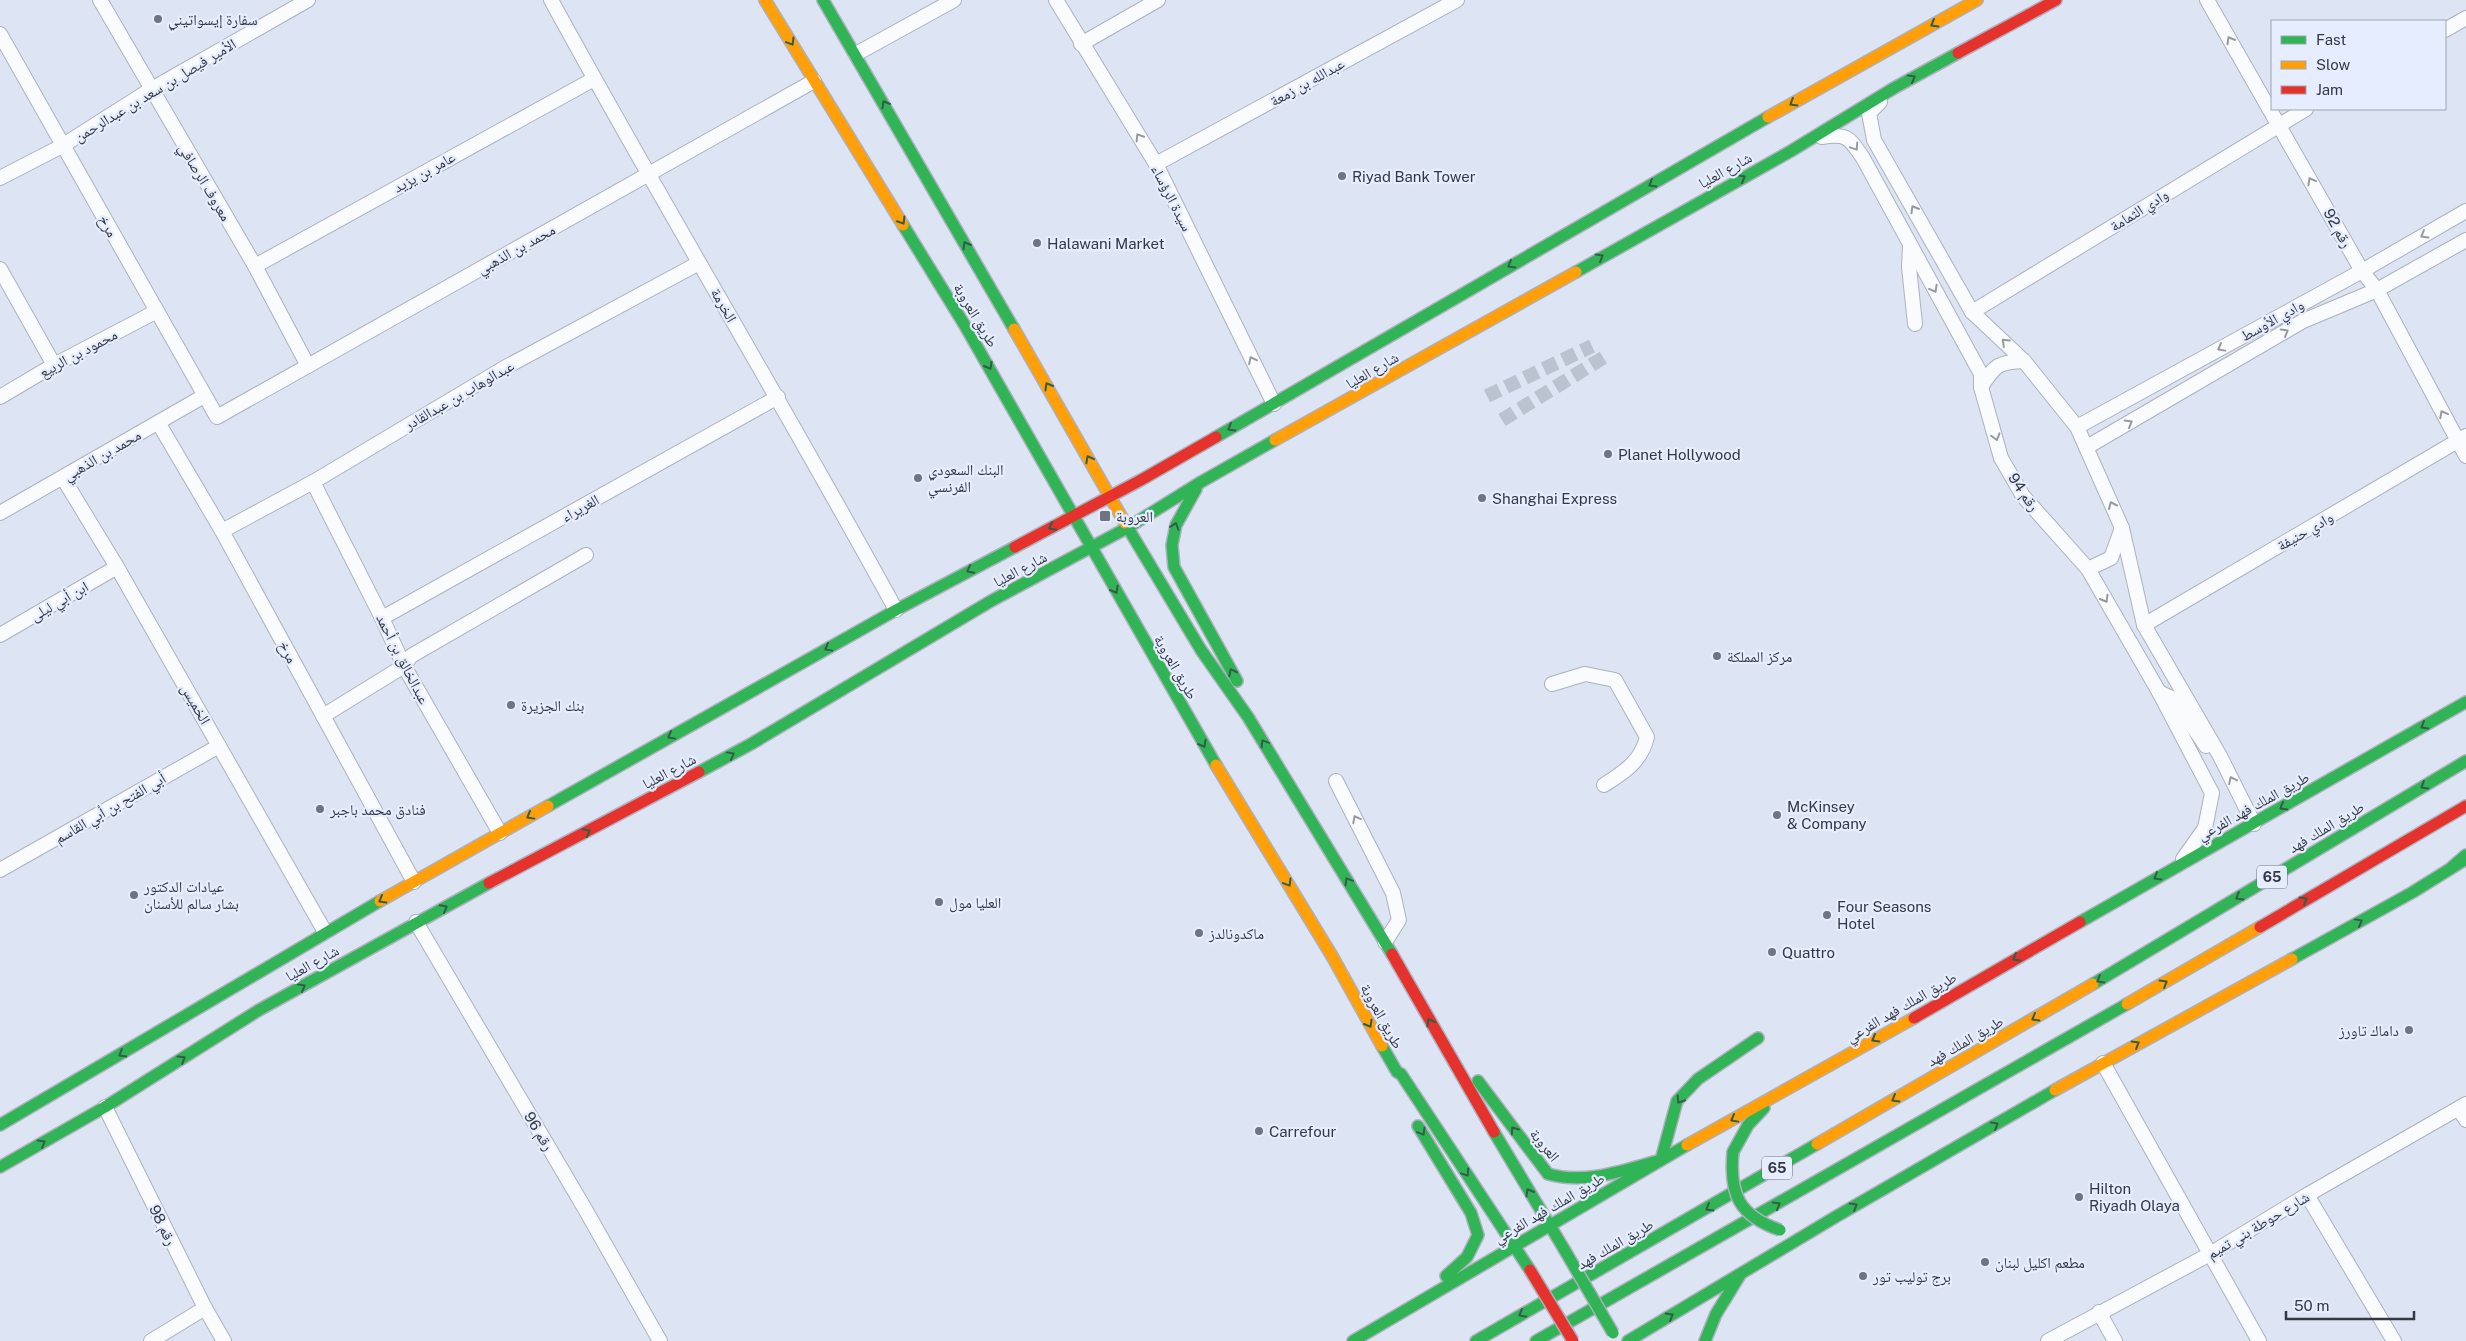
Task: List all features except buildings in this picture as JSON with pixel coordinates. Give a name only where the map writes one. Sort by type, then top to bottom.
[{"type":"main road","name":"طريق العروبة","points":[[765,0],[964,324],[1204,747],[1332,956],[1397,1072],[1401,1074],[1515,1245],[1573,1341]]},
{"type":"main road","name":"طريق العروبة","points":[[823,0],[856,54],[1128,528],[1201,650],[1248,717],[1385,942],[1444,1047],[1616,1337]]},
{"type":"main road","name":"شارع العليا","points":[[0,1125],[240,985],[331,942],[414,882],[500,833],[896,610],[1110,496],[1274,404],[1673,172],[1977,0]]},
{"type":"main road","name":"شارع العليا","points":[[0,1167],[105,1107],[259,1010],[416,922],[751,744],[991,601],[1128,528],[1201,482],[1811,138],[1894,88],[2056,0]]},
{"type":"main road","points":[[1864,75],[1878,56]]},
{"type":"main road","points":[[1866,93],[1879,93],[1894,88]]},
{"type":"main road","points":[[1201,482],[1181,509],[1172,535],[1170,554],[1174,567],[1232,670],[1243,694],[1248,717]]},
{"type":"main road","name":"طريق الملك فهد الفرعي","points":[[1353,1341],[1661,1160],[2466,702]]},
{"type":"main road","name":"طريق الملك فهد","points":[[1476,1341],[2060,1003],[2466,761]]},
{"type":"main road","name":"65","points":[[1536,1341],[2074,1035],[2466,806]]},
{"type":"main road","points":[[1628,1341],[1837,1216],[2141,1040],[2249,985],[2316,945],[2413,892],[2466,857]]},
{"type":"main road","points":[[321,976],[337,959],[331,942]]},
{"type":"main road","points":[[1661,1160],[1677,1101],[1698,1079],[1758,1038]]},
{"type":"main road","name":"العروبة","points":[[1444,1047],[1482,1085],[1534,1158],[1548,1174],[1566,1179],[1584,1179],[1661,1160]]},
{"type":"main road","points":[[1397,1072],[1404,1099]]},
{"type":"main road","points":[[1773,1098],[1748,1125],[1733,1152],[1730,1171],[1733,1189],[1740,1204],[1762,1225],[1789,1228],[1837,1216]]},
{"type":"main road","points":[[1411,1114],[1471,1213],[1478,1235],[1467,1257],[1418,1303]]},
{"type":"main road","points":[[1705,1341],[1716,1314],[1740,1275]]},
{"type":"street","name":"معروف الرصافي","points":[[100,0],[150,90],[255,266],[308,366]]},
{"type":"street","name":"الأمير فيصل بن سعد بن عبدالرحمن","points":[[0,178],[62,146],[150,90],[308,0]]},
{"type":"street","name":"الخرمة","points":[[551,0],[648,175],[778,398],[896,610]]},
{"type":"street","points":[[856,54],[954,0]]},
{"type":"street","name":"سيدة الرؤساء","points":[[1056,0],[1156,164],[1274,404]]},
{"type":"street","points":[[1082,44],[1158,0]]},
{"type":"street","name":"عبدالله بن زمعة","points":[[1156,164],[1457,0]]},
{"type":"street","name":"رقم 92","points":[[2206,0],[2362,271],[2377,290],[2462,439],[2466,456]]},
{"type":"street","points":[[2446,29],[2466,18]]},
{"type":"street","name":"مرخ","points":[[0,34],[217,417]]},
{"type":"street","name":"عامر بن يزيد","points":[[255,266],[594,78]]},
{"type":"street","name":"محمد بن الذهبي","points":[[217,417],[814,81]]},
{"type":"street","points":[[1894,88],[1869,113],[1874,140],[1972,312],[2024,361],[2077,427],[2122,528],[2144,624],[2220,756],[2254,824]]},
{"type":"street","name":"وادي الثمامة","points":[[1972,312],[2304,110]]},
{"type":"street","name":"رقم 94","points":[[1811,138],[1838,135],[1849,138],[1981,374],[1981,387],[2001,458],[2023,496],[2088,569],[2159,692],[2212,793],[2205,828],[2180,863]]},
{"type":"street","name":"وادي الأوسط","points":[[2077,427],[2362,271],[2466,211]]},
{"type":"street","name":"وادي الأوسط","points":[[2087,448],[2303,321],[2377,290],[2466,240]]},
{"type":"street","points":[[1910,245],[1909,266],[1914,324]]},
{"type":"street","name":"عبدالوهاب بن عبدالقادر","points":[[222,531],[313,482],[504,368],[699,263]]},
{"type":"street","points":[[0,269],[54,365]]},
{"type":"street","name":"محمود بن الربيع","points":[[0,397],[54,365],[157,311]]},
{"type":"street","points":[[1981,387],[1993,368],[2004,361],[2024,361]]},
{"type":"street","name":"محمد بن الذهبي","points":[[0,513],[63,478],[109,449],[159,424],[204,396]]},
{"type":"street","name":"الغريراء","points":[[382,618],[778,398]]},
{"type":"street","name":"مرخ","points":[[159,424],[222,531],[414,882]]},
{"type":"street","name":"وادي حنيفة","points":[[2144,624],[2462,439]]},
{"type":"street","name":"الخميس","points":[[63,478],[117,567],[331,942]]},
{"type":"street","name":"عبدالخالق بن أحمد","points":[[313,482],[382,618],[404,666],[500,833]]},
{"type":"street","points":[[2088,569],[2111,558],[2122,528]]},
{"type":"street","points":[[323,716],[404,666],[411,656],[586,554]]},
{"type":"street","name":"ابن أبي ليلى","points":[[0,635],[117,567]]},
{"type":"street","points":[[1552,684],[1586,674],[1615,680],[1647,737],[1641,756],[1624,772],[1604,785]]},
{"type":"street","points":[[2159,692],[2174,698],[2202,744],[2220,756]]},
{"type":"street","name":"أبي الفتح بن أبي القاسم","points":[[0,870],[219,746]]},
{"type":"street","points":[[1336,781],[1393,893],[1399,920],[1385,942]]},
{"type":"street","name":"رقم 96","points":[[416,922],[585,1209],[660,1341]]},
{"type":"street","points":[[2103,1063],[2260,1341]]},
{"type":"street","name":"رقم 98","points":[[105,1107],[205,1308],[224,1341]]},
{"type":"street","name":"شارع حوطة بني تميم","points":[[2048,1341],[2210,1254],[2307,1196],[2464,1111]]},
{"type":"street","points":[[2307,1196],[2394,1341]]},
{"type":"street","points":[[151,1341],[205,1308]]},
{"type":"street","points":[[2099,1312],[2115,1341]]},
{"type":"tunnel","points":[[1487,396],[1592,346]]},
{"type":"tunnel","points":[[1502,420],[1606,356]]},
{"type":"traffic: fast","points":[[823,0],[1014,329]]},
{"type":"traffic: fast","points":[[1576,272],[1791,151],[1894,88],[1958,53]]},
{"type":"traffic: fast","points":[[1216,437],[1768,117]]},
{"type":"traffic: fast","points":[[903,225],[964,324],[1216,765]]},
{"type":"traffic: fast","points":[[699,772],[751,744],[991,601],[1127,528],[1201,482],[1275,440]]},
{"type":"traffic: fast","points":[[1196,489],[1176,525],[1172,545],[1174,567],[1237,681]]},
{"type":"traffic: fast","points":[[1125,523],[1201,650],[1248,717],[1392,954]]},
{"type":"traffic: fast","points":[[548,806],[896,610],[1015,547]]},
{"type":"traffic: fast","points":[[2080,922],[2466,702]]},
{"type":"traffic: fast","points":[[2093,984],[2466,761]]},
{"type":"traffic: fast","points":[[2452,867],[2466,855]]},
{"type":"traffic: fast","points":[[2292,959],[2413,892],[2466,859]]},
{"type":"traffic: fast","points":[[0,1167],[105,1107],[259,1010],[489,883]]},
{"type":"traffic: fast","points":[[0,1125],[380,901]]},
{"type":"traffic: fast","points":[[1536,1341],[2127,1004]]},
{"type":"traffic: fast","points":[[1478,1081],[1548,1174],[1577,1178],[1605,1175],[1661,1160],[1677,1101],[1698,1079],[1758,1038]]},
{"type":"traffic: fast","points":[[1382,1046],[1397,1072],[1401,1074],[1530,1270]]},
{"type":"traffic: fast","points":[[1628,1341],[1837,1216],[2055,1090]]},
{"type":"traffic: fast","points":[[1733,1152],[1748,1125],[1764,1108]]},
{"type":"traffic: fast","points":[[1418,1126],[1471,1213],[1478,1235],[1467,1257],[1446,1276]]},
{"type":"traffic: fast","points":[[1494,1132],[1564,1249]]},
{"type":"traffic: fast","points":[[1476,1341],[1817,1144]]},
{"type":"traffic: fast","points":[[1353,1341],[1687,1145]]},
{"type":"traffic: fast","points":[[1733,1152],[1733,1180],[1740,1202],[1755,1218],[1780,1230]]},
{"type":"traffic: fast","points":[[1564,1249],[1613,1333]]},
{"type":"traffic: fast","points":[[1705,1341],[1716,1314],[1740,1275]]},
{"type":"traffic: slow","points":[[765,0],[903,225]]},
{"type":"traffic: slow","points":[[1768,117],[1977,0]]},
{"type":"traffic: slow","points":[[1275,440],[1576,272]]},
{"type":"traffic: slow","points":[[1014,329],[1125,523]]},
{"type":"traffic: slow","points":[[1216,765],[1332,956],[1382,1046]]},
{"type":"traffic: slow","points":[[380,901],[548,806]]},
{"type":"traffic: slow","points":[[2127,1004],[2260,927]]},
{"type":"traffic: slow","points":[[2055,1090],[2292,959]]},
{"type":"traffic: slow","points":[[1817,1144],[2093,984]]},
{"type":"traffic: slow","points":[[1687,1145],[1914,1018]]},
{"type":"traffic: jam","points":[[1958,53],[2056,0]]},
{"type":"traffic: jam","points":[[1015,547],[1141,480],[1216,437]]},
{"type":"traffic: jam","points":[[489,883],[699,772]]},
{"type":"traffic: jam","points":[[2260,927],[2466,806]]},
{"type":"traffic: jam","points":[[1914,1018],[2080,922]]},
{"type":"traffic: jam","points":[[1392,954],[1494,1132]]},
{"type":"traffic: jam","points":[[1530,1270],[1573,1341]]},
{"type":"place","name":"سفارة إيسواتيني","points":[[158,19]]},
{"type":"place","name":"Riyad Bank Tower","points":[[1342,176]]},
{"type":"place","name":"Halawani Market","points":[[1037,243]]},
{"type":"place","name":"Planet Hollywood","points":[[1608,454]]},
{"type":"place","name":"البنك السعودي الفرنسي","points":[[918,478]]},
{"type":"place","name":"Shanghai Express","points":[[1482,498]]},
{"type":"place","name":"العروبة","points":[[1105,516]]},
{"type":"place","name":"مركز المملكة","points":[[1717,656]]},
{"type":"place","name":"بنك الجزيرة","points":[[511,705]]},
{"type":"place","name":"فنادق محمد باجبر","points":[[320,809]]},
{"type":"place","name":"McKinsey & Company","points":[[1777,815]]},
{"type":"place","name":"عيادات الدكتور بشار سالم للأسنان","points":[[134,895]]},
{"type":"place","name":"العليا مول","points":[[939,902]]},
{"type":"place","name":"Four Seasons Hotel","points":[[1827,915]]},
{"type":"place","name":"ماكدونالدز","points":[[1199,933]]},
{"type":"place","name":"Quattro","points":[[1772,952]]},
{"type":"place","name":"داماك تاورز","points":[[2409,1030]]},
{"type":"place","name":"Carrefour","points":[[1259,1131]]},
{"type":"place","name":"Hilton Riyadh Olaya","points":[[2079,1197]]},
{"type":"place","name":"مطعم اكليل لبنان","points":[[1985,1262]]},
{"type":"place","name":"برج توليب تور","points":[[1863,1276]]}]
